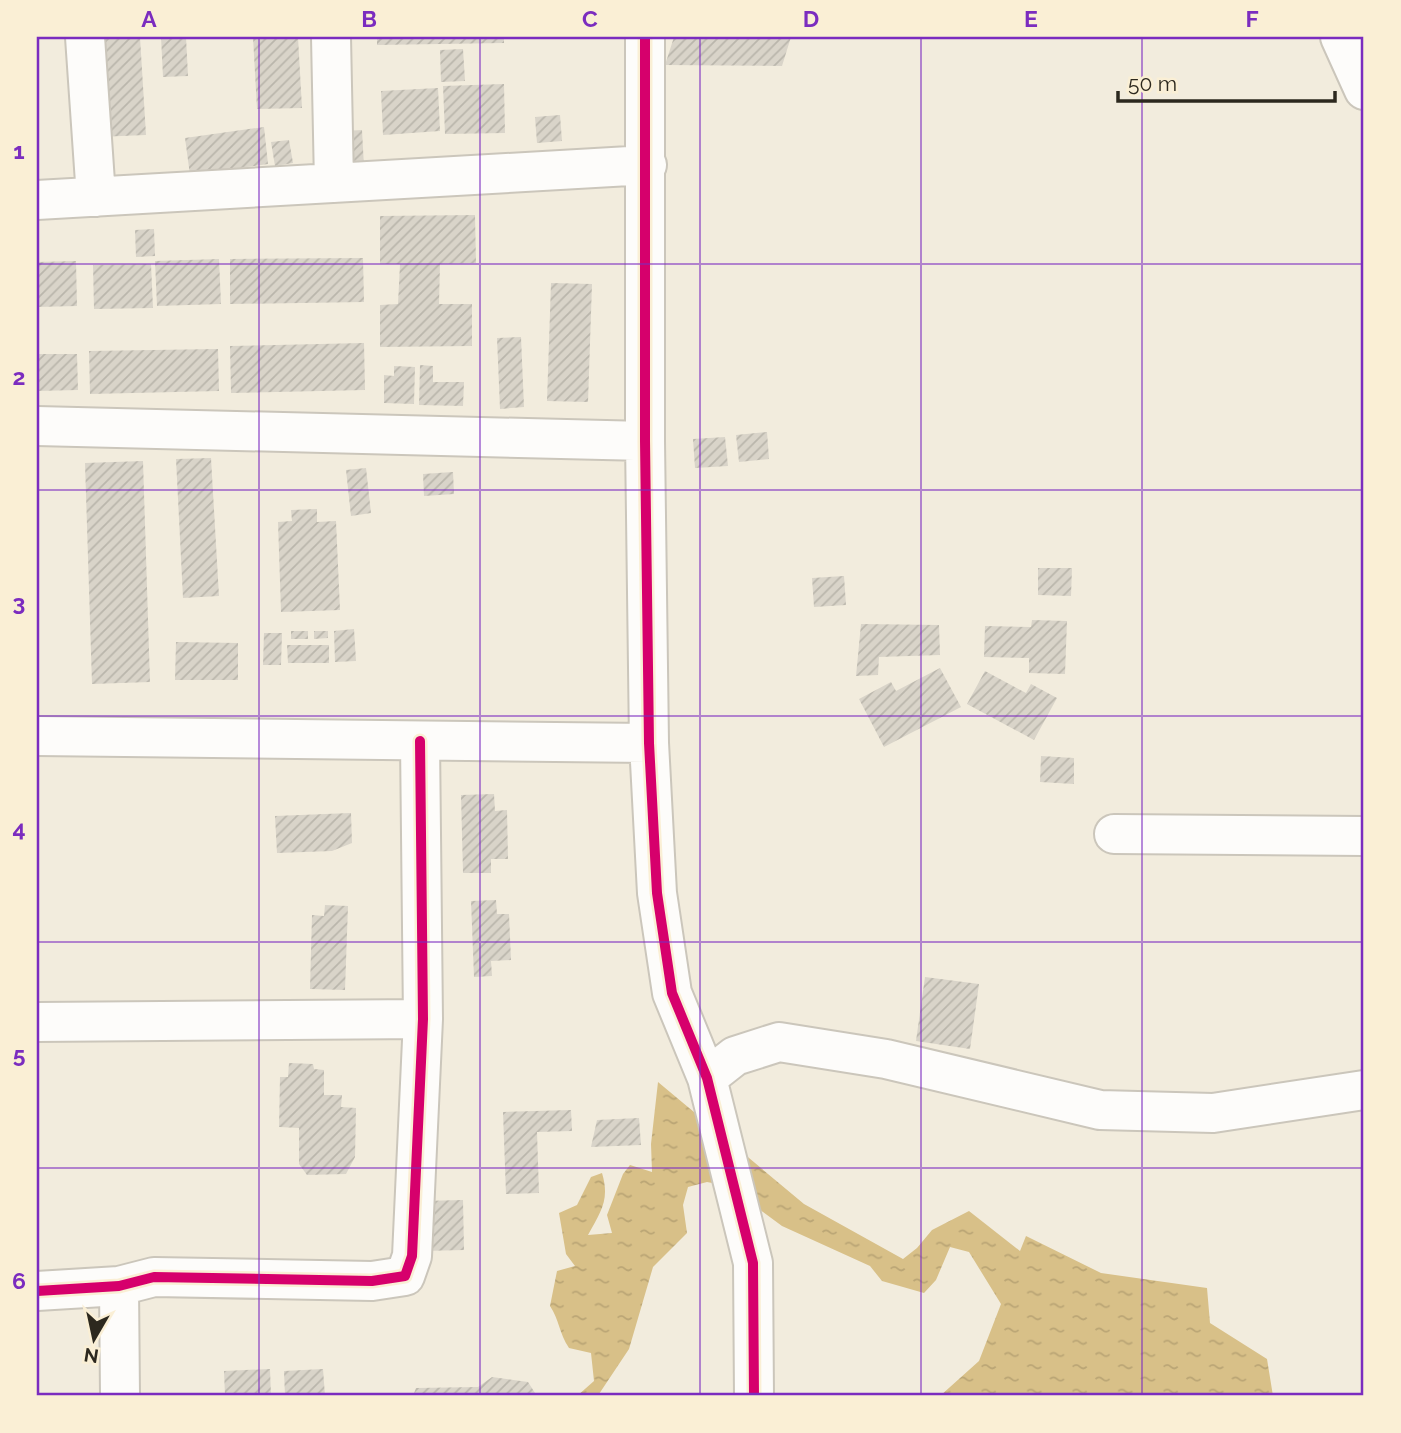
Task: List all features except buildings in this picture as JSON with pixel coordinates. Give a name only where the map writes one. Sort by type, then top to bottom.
[{"type":"street","points":[[85,37],[96,197]]},
{"type":"street","points":[[331,37],[334,183]]},
{"type":"street","points":[[645,37],[645,441],[649,743],[657,893],[672,993],[706,1078],[753,1262],[754,1396]]},
{"type":"street","points":[[1340,37],[1364,90]]},
{"type":"street","points":[[37,200],[647,165]]},
{"type":"street","points":[[37,426],[645,441]]},
{"type":"street","points":[[37,736],[649,743]]},
{"type":"street","points":[[37,1291],[119,1286],[154,1277],[372,1281],[405,1276],[412,1256],[423,1019],[420,741]]},
{"type":"street","points":[[1114,834],[1364,836]]},
{"type":"street","points":[[37,1022],[423,1019]]},
{"type":"street","points":[[706,1078],[735,1056],[779,1042],[886,1059],[1100,1110],[1213,1114],[1364,1090]]},
{"type":"street","points":[[119,1286],[120,1396]]},
{"type":"water","points":[[658,1082],[804,1204],[903,1259],[917,1248],[932,1230],[969,1211],[1020,1251],[1026,1236],[1101,1273],[1207,1288],[1210,1323],[1267,1359],[1273,1396],[940,1396],[979,1361],[1001,1304],[969,1252],[950,1247],[936,1280],[924,1293],[882,1281],[870,1266],[782,1226],[728,1186],[707,1182],[688,1187],[683,1205],[687,1233],[653,1267],[629,1349],[599,1394],[577,1396],[594,1381],[591,1353],[569,1348],[550,1306],[557,1271],[575,1266],[566,1254],[559,1213],[577,1205],[591,1177],[602,1173],[605,1198],[588,1235],[612,1233],[607,1215],[623,1174],[630,1165],[652,1172],[651,1144]]},
{"type":"cycle path","points":[[645,37],[645,441],[649,743],[657,893],[672,993],[707,1078],[753,1263],[754,1396]]},
{"type":"cycle path","points":[[37,1291],[119,1286],[154,1277],[372,1281],[405,1276],[412,1256],[423,1019],[420,741]]}]
